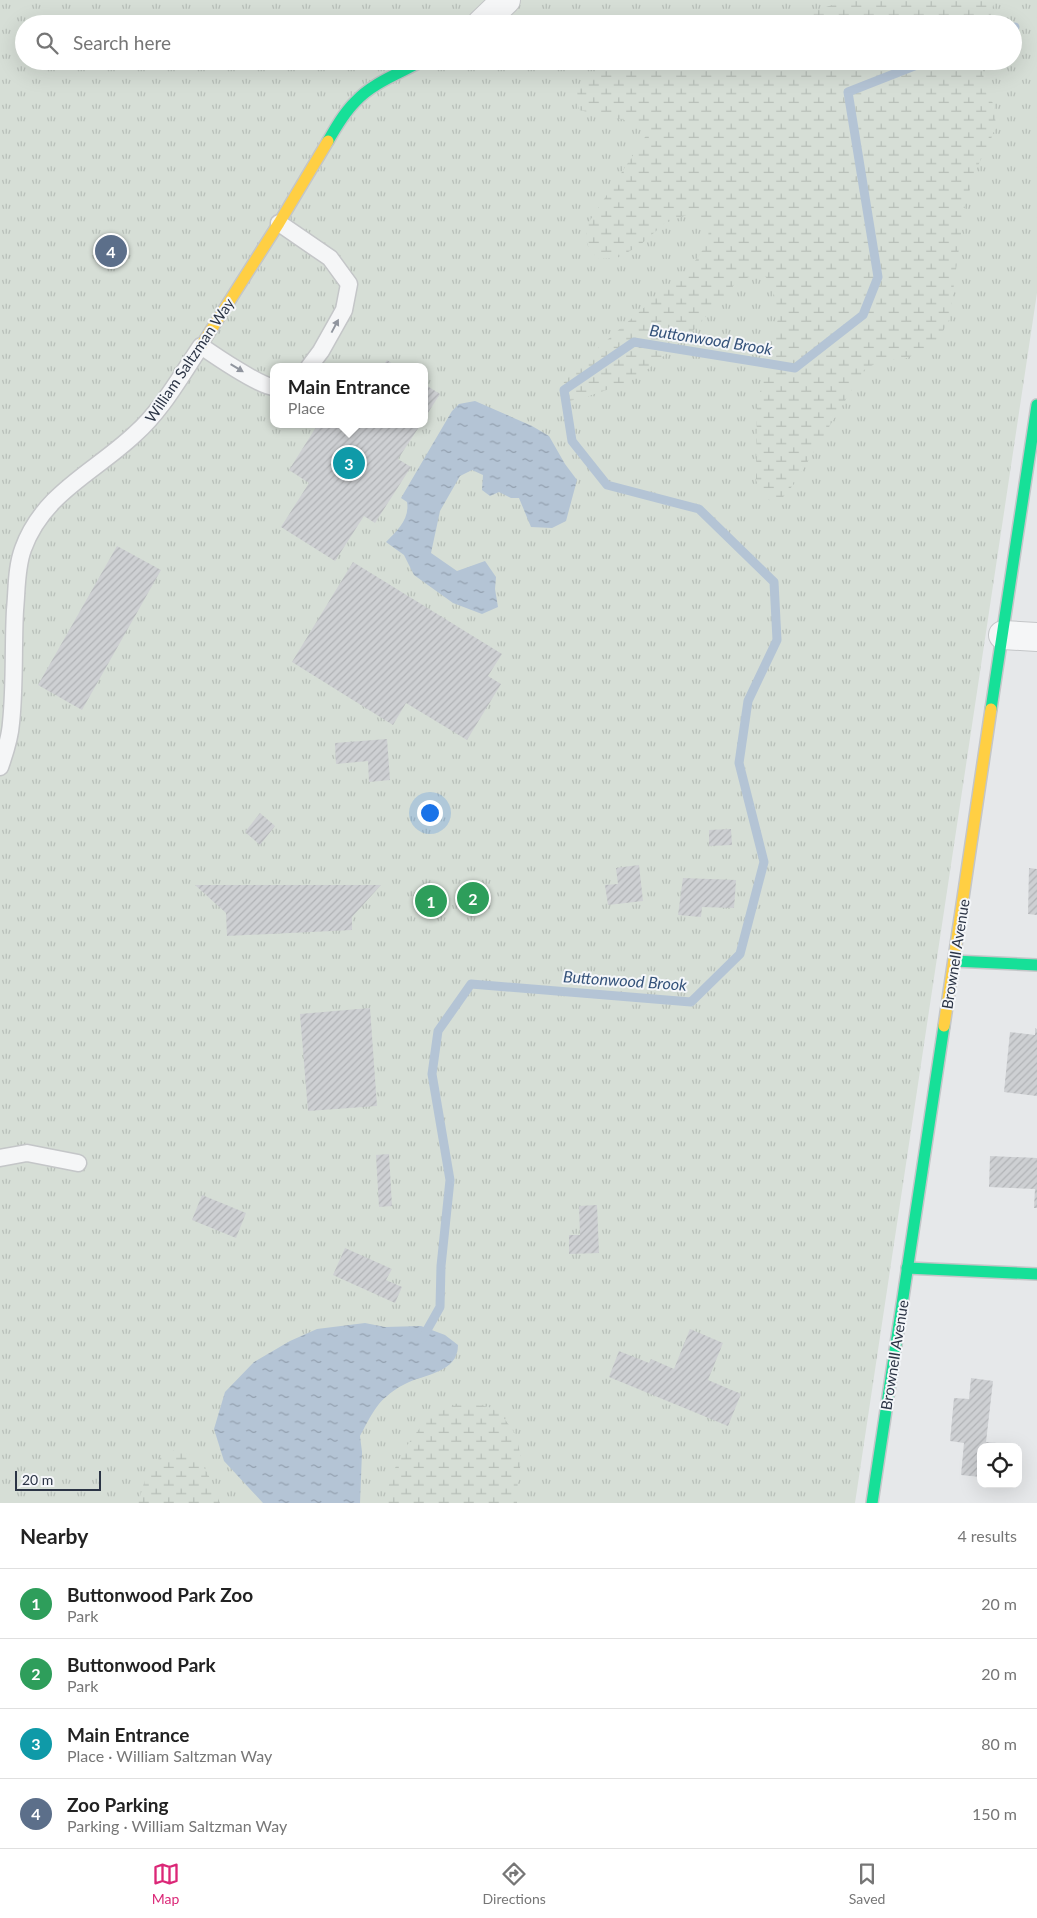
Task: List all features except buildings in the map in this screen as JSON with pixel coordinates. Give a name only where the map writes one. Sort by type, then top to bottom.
[{"type":"main road","name":"William Saltzman Way","points":[[200,346],[278,224],[342,117],[356,100],[403,70]]},
{"type":"main road","name":"Brownell Avenue","points":[[872,1503],[1037,406]]},
{"type":"main road","points":[[954,960],[1037,965]]},
{"type":"main road","points":[[907,1268],[1037,1274]]},
{"type":"street","points":[[491,15],[506,0]]},
{"type":"street","points":[[1003,635],[1037,637]]},
{"type":"lane","points":[[278,224],[330,258],[349,284],[344,310],[322,351],[312,363]]},
{"type":"lane","points":[[200,346],[270,387]]},
{"type":"lane","name":"William Saltzman Way","points":[[0,767],[11,724],[16,594],[23,549],[44,512],[58,496],[73,482],[135,435],[155,414],[200,346]]},
{"type":"lane","points":[[0,1158],[27,1153],[78,1163]]},
{"type":"green space","points":[[0,0],[1037,0],[1037,293],[855,1503],[0,1503]]},
{"type":"green space","points":[[848,0],[994,0],[991,15],[800,15]]},
{"type":"green space","points":[[608,70],[982,70],[986,92],[994,105],[996,128],[976,170],[965,205],[949,320],[941,335],[925,351],[904,359],[882,360],[864,370],[794,484],[778,503],[763,498],[756,480],[757,405],[779,315],[771,282],[760,272],[736,283],[692,332],[648,369],[621,385],[583,398],[569,401],[561,397],[560,390],[563,383],[588,357],[691,266],[705,247],[708,236],[707,225],[687,215],[665,223],[639,246],[617,258],[599,259],[591,251],[586,240],[587,225],[647,134],[637,123],[579,110],[577,90],[597,74]]},
{"type":"green space","points":[[462,1402],[489,1407],[501,1414],[516,1435],[522,1462],[518,1473],[517,1503],[387,1503],[390,1481],[401,1457],[415,1434],[430,1418]]},
{"type":"green space","points":[[175,1450],[185,1452],[200,1462],[209,1477],[220,1503],[138,1503],[145,1480],[161,1456]]},
{"type":"water","points":[[475,401],[532,426],[549,436],[565,464],[577,480],[566,521],[552,528],[531,527],[519,498],[511,498],[499,492],[490,496],[482,490],[483,475],[472,470],[460,476],[440,511],[431,553],[457,571],[485,561],[496,577],[495,589],[498,607],[482,614],[453,603],[414,575],[404,555],[386,542],[405,519],[407,502],[401,498],[452,411],[459,404]]},
{"type":"water","points":[[365,1323],[385,1327],[421,1326],[445,1335],[458,1345],[457,1354],[446,1367],[395,1390],[382,1400],[375,1410],[360,1436],[362,1452],[360,1503],[263,1503],[224,1461],[214,1429],[225,1392],[254,1362],[290,1341],[317,1329]]},
{"type":"waterway","name":"Buttonwood Brook","points":[[422,1339],[440,1307],[441,1266],[450,1180],[432,1074],[438,1031],[471,984],[691,1002],[740,954],[764,862],[739,763],[748,701],[777,640],[774,582],[699,509],[607,485],[572,441],[564,390],[634,342],[795,368],[863,315],[878,277],[848,92],[904,70]]},
{"type":"traffic: fast","points":[[328,141],[344,115],[362,95],[404,70]]},
{"type":"traffic: fast","points":[[991,709],[1037,405]]},
{"type":"traffic: fast","points":[[954,961],[1037,965]]},
{"type":"traffic: fast","points":[[872,1503],[944,1026]]},
{"type":"traffic: fast","points":[[907,1268],[1037,1274]]},
{"type":"traffic: slow","points":[[201,346],[279,223],[328,141]]},
{"type":"traffic: slow","points":[[944,1026],[991,709]]},
{"type":"place","name":"Zoo Parking","points":[[111,251]]},
{"type":"place","name":"Main Entrance","points":[[349,463]]},
{"type":"place","name":"Buttonwood Park","points":[[473,898]]},
{"type":"place","name":"Buttonwood Park Zoo","points":[[431,901]]}]
